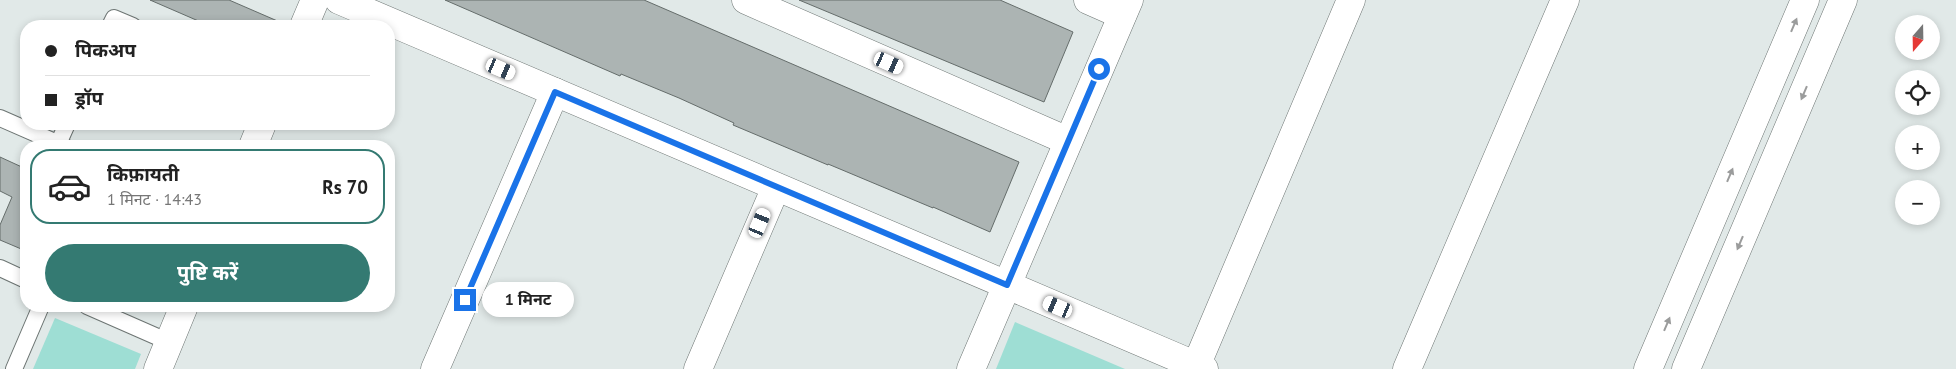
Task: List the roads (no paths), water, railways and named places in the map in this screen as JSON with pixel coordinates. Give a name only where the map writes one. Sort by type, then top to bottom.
[{"type":"street","points":[[307,20],[315,0]]},
{"type":"street","points":[[339,0],[386,20]]},
{"type":"street","points":[[746,0],[1068,141]]},
{"type":"street","points":[[971,369],[1126,8],[1088,0]]},
{"type":"street","points":[[395,24],[1200,367],[1351,0]]},
{"type":"street","points":[[1407,369],[1565,0]]},
{"type":"street","points":[[1648,369],[1805,0]]},
{"type":"street","points":[[1686,369],[1843,0]]},
{"type":"street","points":[[435,369],[555,92]]},
{"type":"street","points":[[698,369],[776,187]]},
{"type":"street","points":[[158,369],[182,312]]},
{"type":"lane","points":[[0,118],[20,127]]},
{"type":"lane","points":[[27,130],[50,140]]},
{"type":"lane","points":[[0,268],[20,277]]},
{"type":"lane","points":[[14,369],[38,312]]},
{"type":"lane","points":[[101,312],[169,342]]}]
